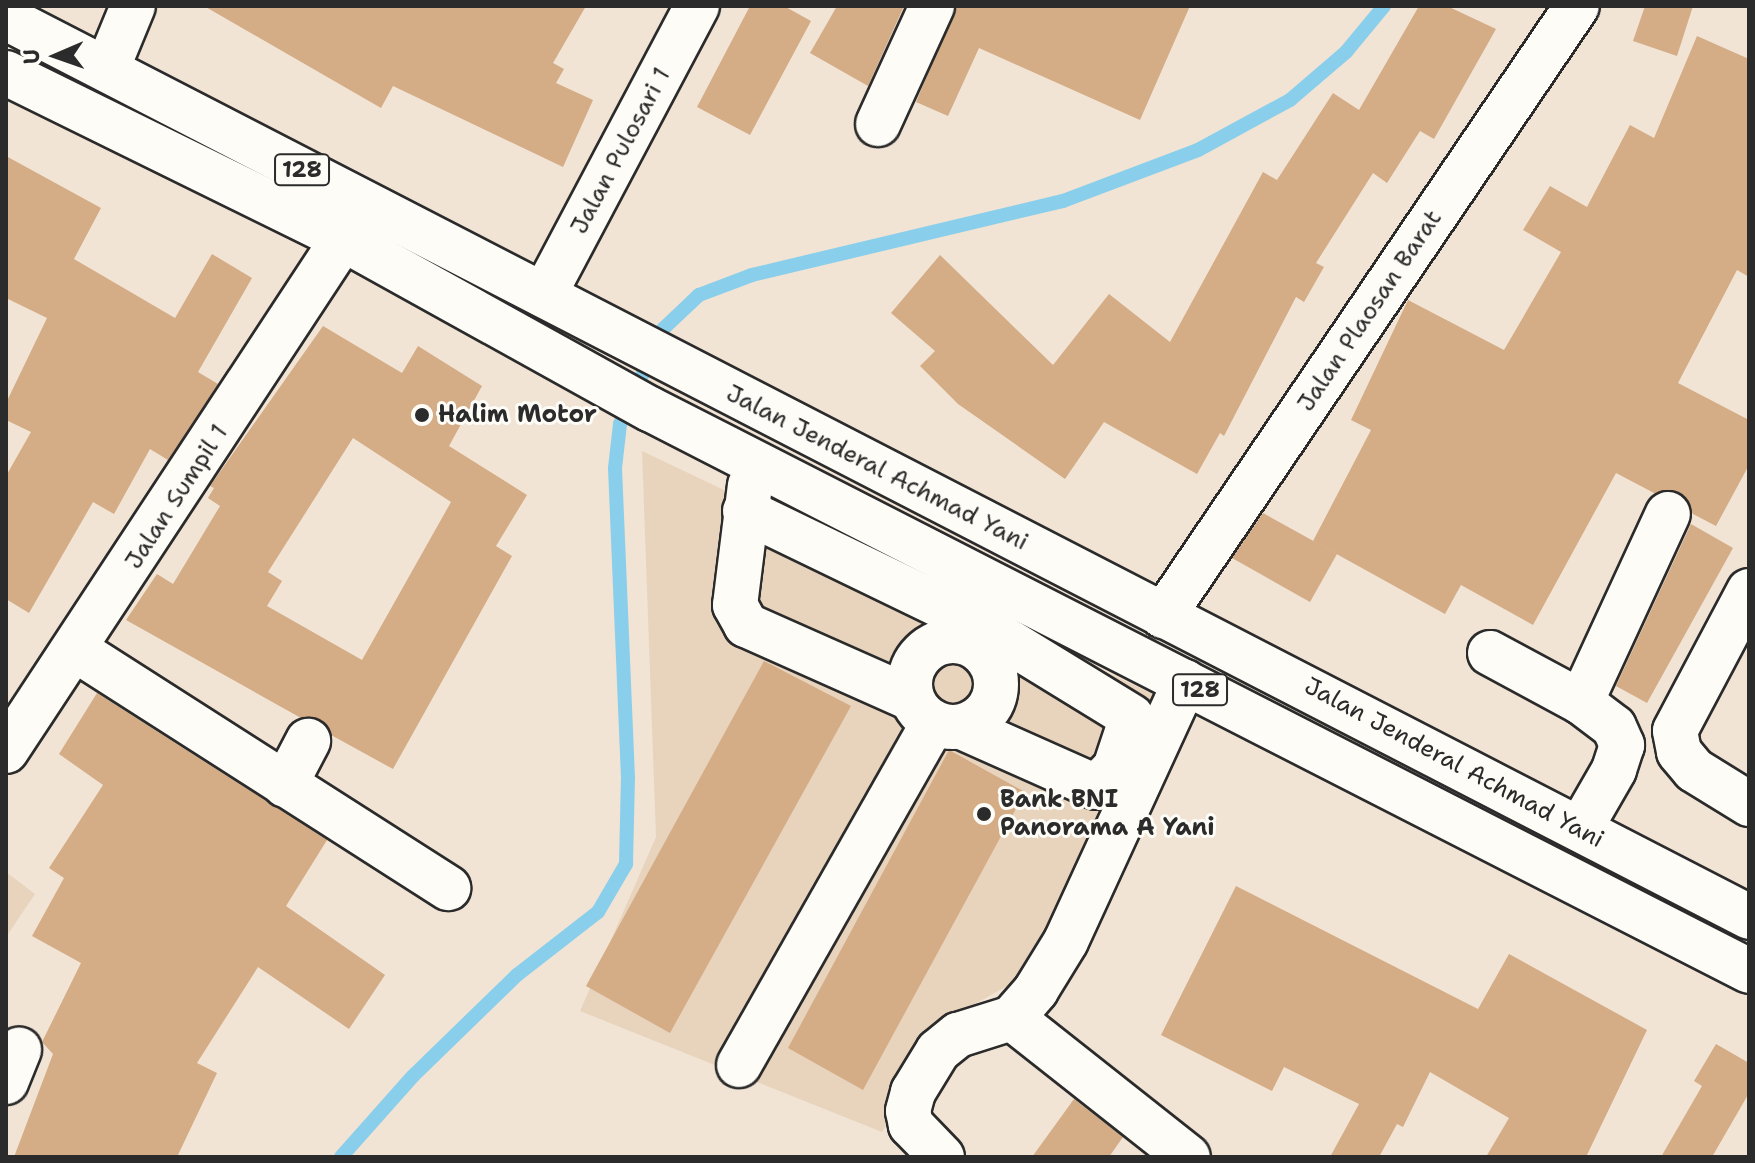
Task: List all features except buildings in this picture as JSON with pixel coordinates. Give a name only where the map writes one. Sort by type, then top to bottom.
[{"type":"street","points":[[107,69],[133,6]]},
{"type":"street","name":"Jalan Pulosari 1","points":[[544,295],[697,6]]},
{"type":"street","points":[[878,124],[932,6]]},
{"type":"street","name":"Jalan Plaosan Barat","points":[[1163,616],[1577,6]]},
{"type":"street","name":"Jalan Jenderal Achmad Yani","points":[[6,18],[1580,829],[1745,906]]},
{"type":"street","name":"Jalan Jenderal Achmad Yani","points":[[6,73],[343,239],[754,463],[989,621],[1172,674],[1749,971]]},
{"type":"street","name":"Jalan Sumpil 1","points":[[6,751],[76,650],[343,239]]},
{"type":"street","points":[[754,463],[745,511],[735,605],[746,625],[936,717],[1096,787],[1115,768],[1132,717],[1172,674]]},
{"type":"street","points":[[745,511],[989,621],[1132,717]]},
{"type":"street","points":[[1581,702],[1668,514]]},
{"type":"street","points":[[1749,591],[1675,731],[1679,752],[1694,770],[1749,804]]},
{"type":"street","points":[[739,1065],[936,717],[993,706],[996,671],[989,621]]},
{"type":"street","points":[[936,717],[913,664],[940,641],[961,639],[989,621]]},
{"type":"street","points":[[76,650],[448,888]]},
{"type":"street","points":[[1490,653],[1581,702],[1614,727],[1622,745],[1614,770],[1580,829]]},
{"type":"street","points":[[942,1157],[911,1125],[908,1111],[913,1092],[938,1051],[958,1035],[1012,1018],[1066,941],[1172,674]]},
{"type":"street","points":[[285,785],[308,741]]},
{"type":"street","points":[[1012,1018],[1188,1157]]},
{"type":"shaded area","points":[[642,451],[1184,709],[1020,979],[953,1016],[882,1132],[580,1011],[656,837]]},
{"type":"shaded area","points":[[6,872],[35,894],[6,937]]},
{"type":"waterway","points":[[341,1157],[413,1076],[517,975],[598,912],[626,864],[628,778],[615,468],[620,424],[663,329],[699,295],[752,275],[1063,201],[1198,150],[1290,100],[1346,52],[1384,6]]},
{"type":"place","name":"Halim Motor","points":[[422,415]]},
{"type":"place","name":"Bank BNI Panorama A Yani","points":[[984,814]]}]
